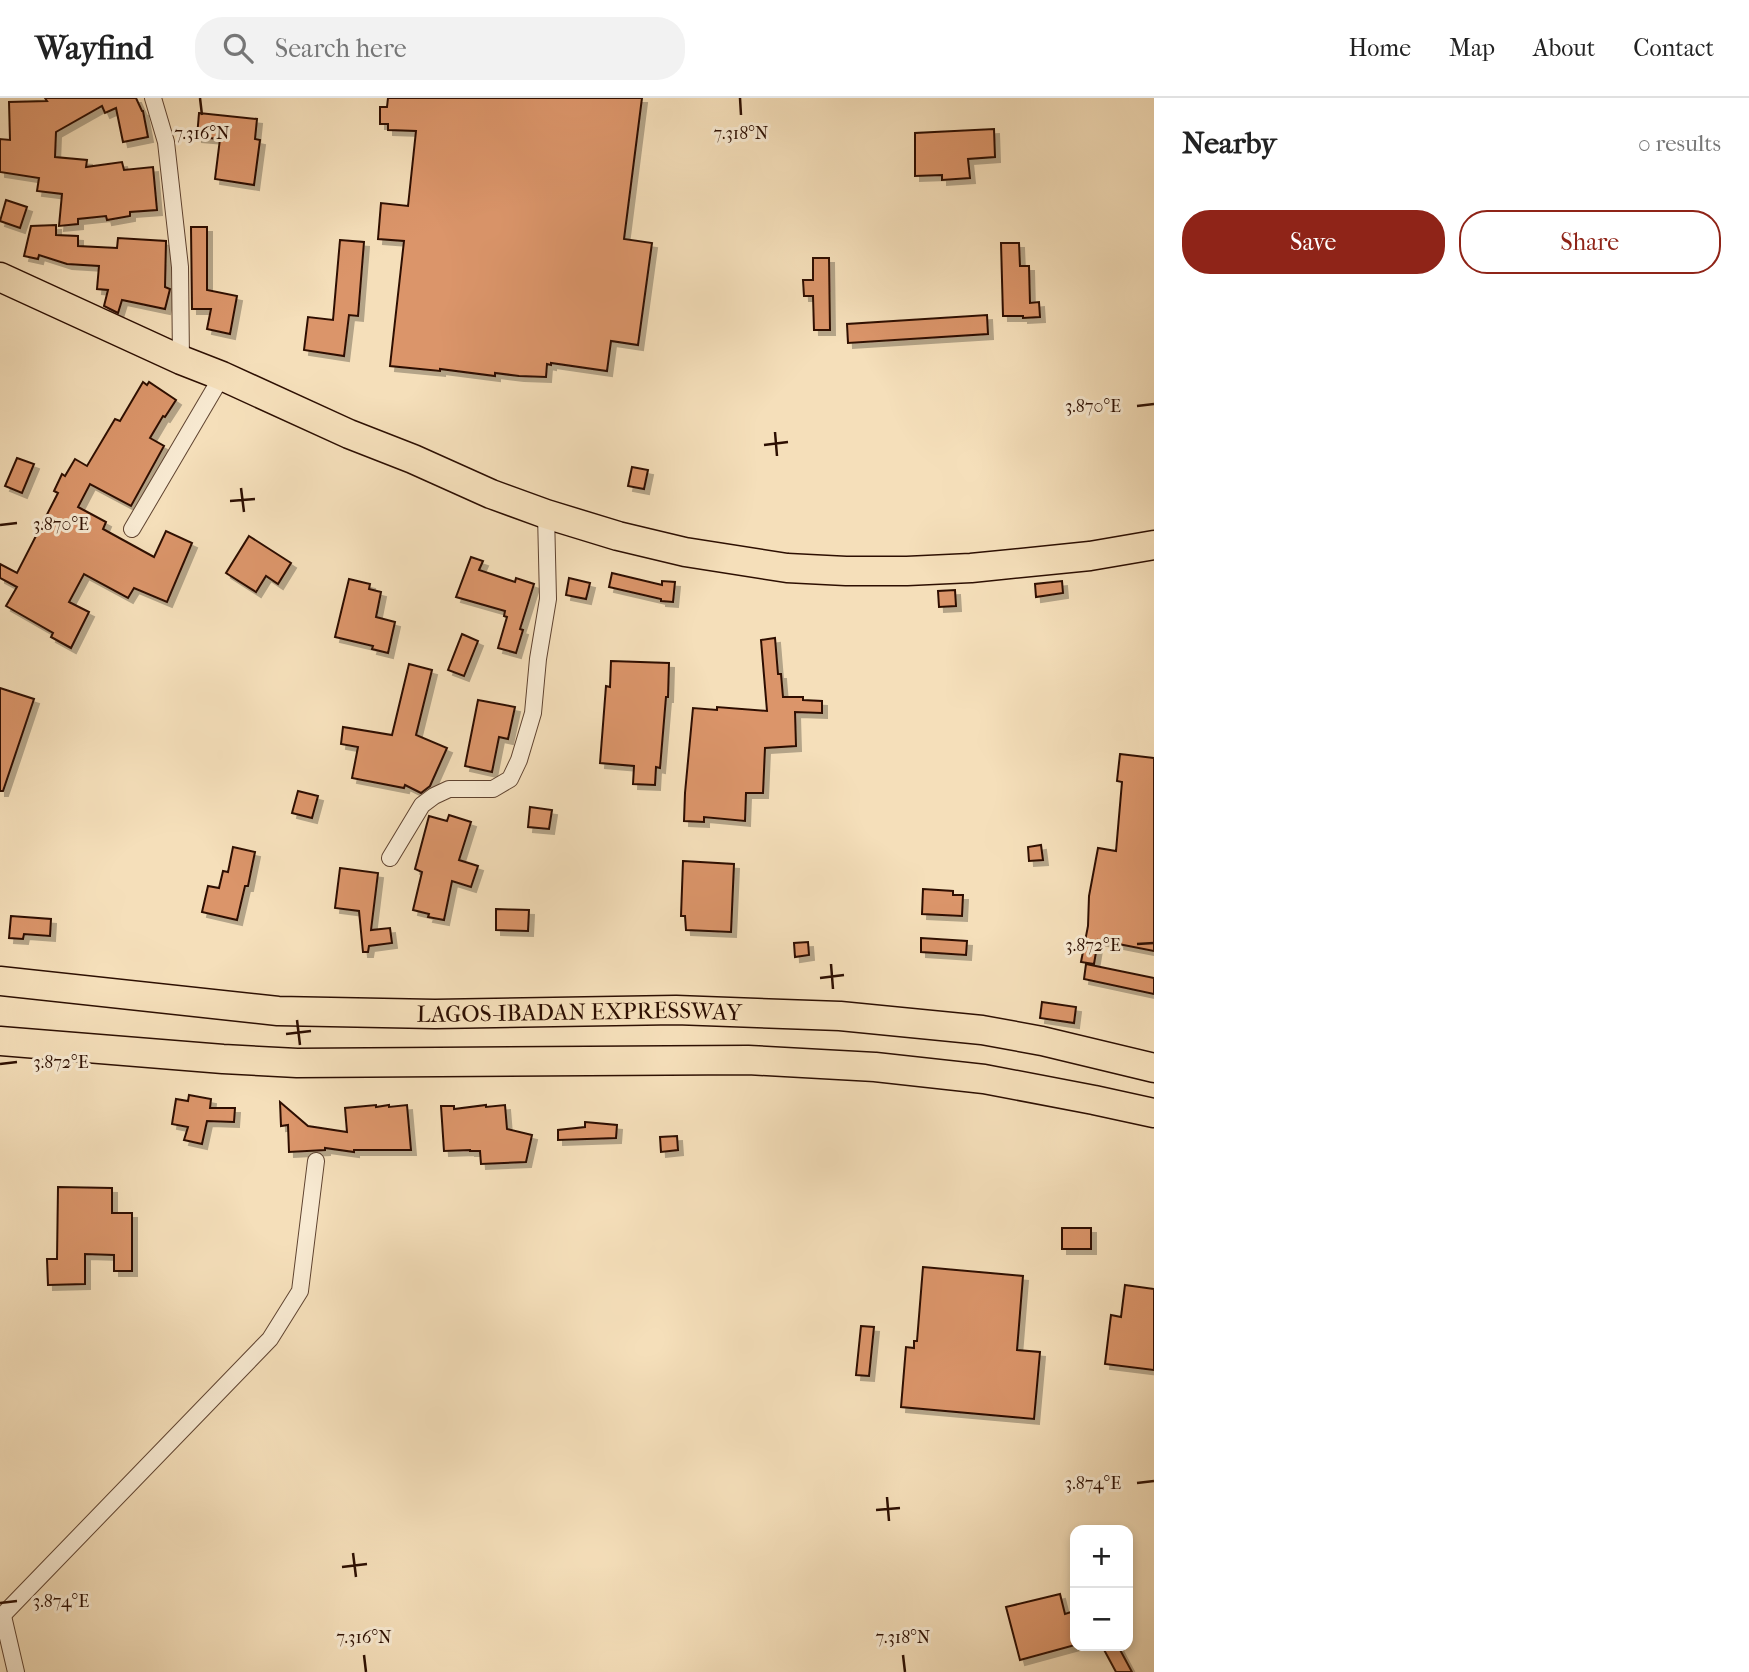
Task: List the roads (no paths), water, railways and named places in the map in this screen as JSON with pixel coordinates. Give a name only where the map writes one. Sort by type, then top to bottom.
[{"type":"highway","points":[[0,277],[181,360],[491,494],[618,536],[685,552],[787,568],[907,571],[971,568],[1090,556],[1154,545]]},
{"type":"highway","name":"LAGOS-IBADAN EXPRESSWAY","points":[[0,981],[278,1011],[435,1014],[676,1010],[840,1016],[982,1030],[1042,1041],[1154,1068]]},
{"type":"highway","name":"LAGOS-IBADAN EXPRESSWAY","points":[[0,1041],[297,1063],[748,1060],[876,1067],[984,1079],[1154,1113]]},
{"type":"street","points":[[153,98],[166,142],[180,267],[181,360]]},
{"type":"street","points":[[132,529],[222,376]]},
{"type":"street","points":[[390,858],[422,805],[449,789],[493,789],[510,779],[519,760],[533,713],[548,598],[546,514]]},
{"type":"street","points":[[16,1672],[1,1617],[270,1339],[300,1292],[316,1161]]}]
